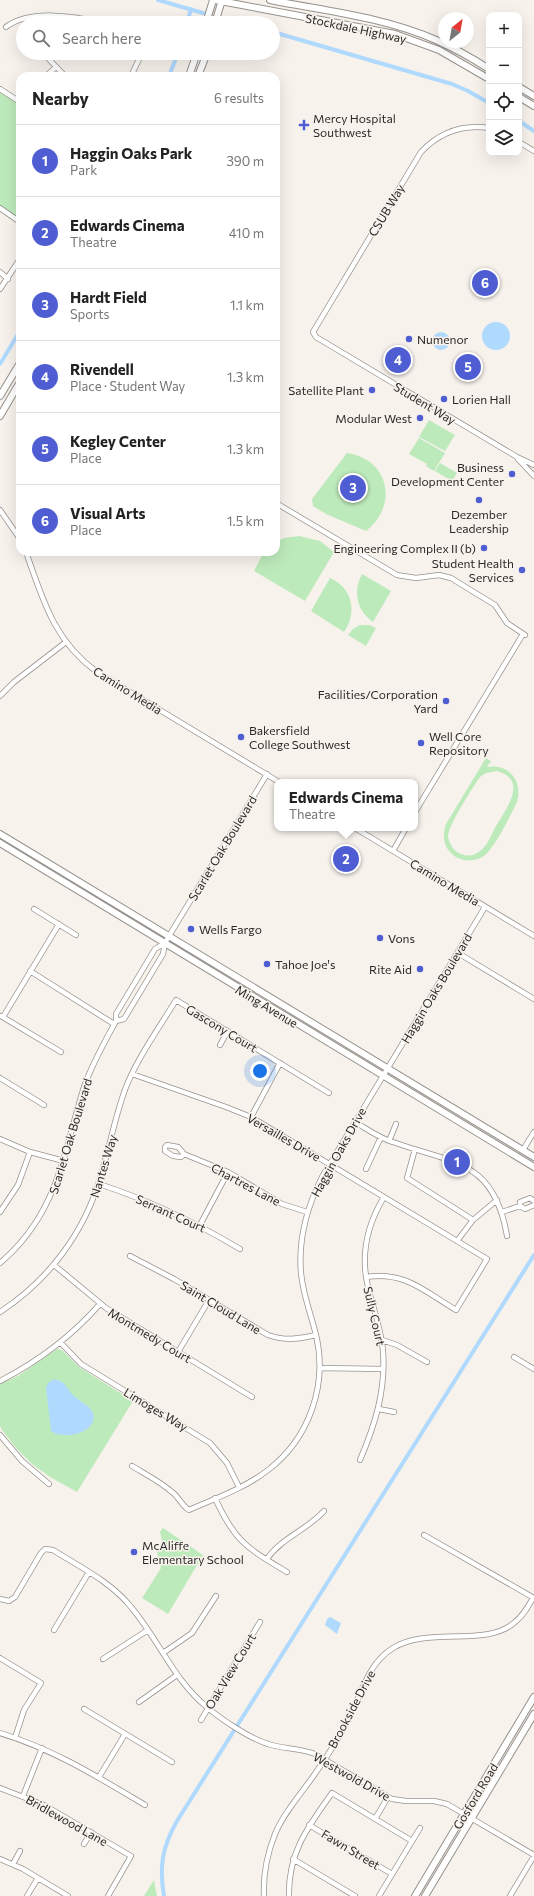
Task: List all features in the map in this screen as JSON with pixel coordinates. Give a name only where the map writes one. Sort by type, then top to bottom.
[{"type":"main road","name":"Stockdale Highway","points":[[218,0],[363,27],[400,36],[451,56],[486,77]]},
{"type":"main road","points":[[210,16],[218,0]]},
{"type":"main road","points":[[216,16],[218,0]]},
{"type":"main road","name":"Stockdale Highway","points":[[270,0],[380,22],[410,30],[444,43],[486,67]]},
{"type":"main road","points":[[268,10],[280,8],[304,12],[311,8]]},
{"type":"main road","points":[[190,72],[195,60]]},
{"type":"main road","points":[[200,72],[204,60]]},
{"type":"main road","points":[[522,89],[534,96]]},
{"type":"main road","points":[[522,99],[534,106]]},
{"type":"main road","points":[[0,396],[16,370]]},
{"type":"main road","points":[[0,416],[16,389]]},
{"type":"main road","name":"Ming Avenue","points":[[0,834],[534,1157]]},
{"type":"main road","name":"Ming Avenue","points":[[0,843],[534,1167]]},
{"type":"main road","points":[[489,1140],[515,1151],[522,1150]]},
{"type":"main road","name":"Gosford Road","points":[[416,1896],[534,1697]]},
{"type":"main road","name":"Gosford Road","points":[[425,1896],[534,1714]]},
{"type":"street","points":[[6,27],[13,22],[16,22]]},
{"type":"street","points":[[50,60],[61,72]]},
{"type":"street","points":[[133,72],[139,60]]},
{"type":"street","points":[[50,72],[56,67]]},
{"type":"street","points":[[0,90],[16,100]]},
{"type":"street","name":"CSUB Way","points":[[314,334],[314,330],[421,152],[433,141],[449,132],[465,127],[486,128]]},
{"type":"street","points":[[522,144],[534,151]]},
{"type":"street","points":[[0,208],[16,219]]},
{"type":"street","points":[[0,289],[16,266]]},
{"type":"street","points":[[0,272],[8,279]]},
{"type":"street","name":"Student Way","points":[[314,334],[516,458],[534,465]]},
{"type":"street","name":"Student Way","points":[[516,458],[534,476]]},
{"type":"street","points":[[280,505],[397,575],[416,578],[439,575],[451,578],[495,605],[508,623],[524,635],[418,807]]},
{"type":"street","points":[[0,510],[16,532]]},
{"type":"street","name":"Camino Media","points":[[27,556],[49,615],[66,642],[81,659],[97,672],[274,779]]},
{"type":"street","points":[[0,696],[14,682],[66,642]]},
{"type":"street","name":"Scarlet Oak Boulevard","points":[[115,1023],[124,1018],[163,954],[165,943],[169,936],[267,774]]},
{"type":"street","name":"Camino Media","points":[[360,831],[534,936]]},
{"type":"street","points":[[393,850],[404,831]]},
{"type":"street","name":"Haggin Oaks Boulevard","points":[[387,1068],[485,907]]},
{"type":"street","points":[[34,909],[76,935]]},
{"type":"street","points":[[59,924],[1,1016],[61,1052]]},
{"type":"street","name":"Scarlet Oak Boulevard","points":[[0,1262],[26,1236],[42,1212],[55,1187],[89,1075],[115,1023],[116,1014],[155,949],[165,943]]},
{"type":"street","points":[[458,953],[534,999]]},
{"type":"street","points":[[30,972],[115,1023]]},
{"type":"street","name":"Gascony Court","points":[[176,1000],[329,1093]]},
{"type":"street","name":"Nantes Way","points":[[0,1312],[30,1289],[54,1265],[78,1230],[99,1184],[122,1101],[132,1074],[176,1000]]},
{"type":"street","points":[[220,1045],[228,1031]]},
{"type":"street","points":[[251,1118],[280,1063]]},
{"type":"street","name":"Haggin Oaks Drive","points":[[132,1466],[168,1488],[185,1508],[189,1510],[239,1487],[268,1470],[286,1454],[298,1438],[308,1420],[315,1400],[320,1368],[316,1336],[306,1302],[301,1273],[302,1242],[307,1212],[316,1187],[387,1068]]},
{"type":"street","name":"Versailles Drive","points":[[132,1074],[226,1107],[251,1118],[487,1259],[456,1310],[400,1278],[386,1275],[366,1277]]},
{"type":"street","points":[[0,1079],[44,1105]]},
{"type":"street","points":[[355,1122],[389,1141],[450,1159],[467,1167],[481,1178],[497,1200],[502,1212],[507,1236]]},
{"type":"street","points":[[389,1141],[396,1124]]},
{"type":"street","points":[[522,1150],[534,1132]]},
{"type":"street","points":[[366,1169],[381,1137]]},
{"type":"street","points":[[0,1139],[30,1152],[64,1161]]},
{"type":"street","points":[[415,1149],[407,1178],[473,1220]]},
{"type":"street","points":[[0,1212],[6,1205],[20,1179],[30,1152]]},
{"type":"street","name":"Chartres Lane","points":[[184,1154],[228,1172],[282,1204],[307,1212]]},
{"type":"street","points":[[200,1225],[228,1172]]},
{"type":"street","name":"Serrant Court","points":[[99,1184],[120,1191],[200,1225],[240,1249]]},
{"type":"street","name":"Sully Court","points":[[360,1460],[374,1425],[378,1409],[383,1369],[382,1340],[366,1277],[364,1253],[367,1235],[373,1217],[384,1197]]},
{"type":"street","points":[[520,1206],[520,1202],[526,1199],[530,1198],[534,1201]]},
{"type":"street","points":[[457,1241],[473,1220],[497,1200]]},
{"type":"street","points":[[0,1201],[6,1205]]},
{"type":"street","points":[[502,1212],[520,1206],[525,1209],[534,1205]]},
{"type":"street","name":"Saint Cloud Lane","points":[[130,1256],[174,1279],[260,1331],[274,1337],[295,1339],[316,1336]]},
{"type":"street","name":"Montmedy Court","points":[[54,1265],[100,1304],[252,1396]]},
{"type":"street","points":[[178,1352],[210,1300]]},
{"type":"street","points":[[0,1381],[35,1362],[61,1343],[100,1304]]},
{"type":"street","points":[[382,1340],[397,1345],[427,1362]]},
{"type":"street","name":"Limoges Way","points":[[61,1343],[81,1364],[210,1443],[227,1463],[239,1487]]},
{"type":"street","points":[[514,1357],[534,1369]]},
{"type":"street","points":[[320,1368],[383,1369]]},
{"type":"street","points":[[378,1409],[394,1412]]},
{"type":"street","points":[[0,1435],[22,1461],[49,1484]]},
{"type":"street","points":[[215,1498],[234,1533],[246,1546],[287,1572]]},
{"type":"street","points":[[267,1559],[278,1546],[315,1520],[324,1511]]},
{"type":"street","points":[[424,1535],[534,1598]]},
{"type":"street","name":"Westwold Drive","points":[[0,1599],[9,1601],[15,1597],[45,1549],[53,1550],[108,1585],[124,1599],[148,1630],[177,1675],[188,1689],[208,1708],[232,1724],[267,1744],[309,1752],[324,1759],[388,1797],[406,1801],[440,1802],[465,1813],[534,1855]]},
{"type":"street","points":[[54,1630],[89,1572]]},
{"type":"street","points":[[163,1653],[192,1633],[216,1596]]},
{"type":"street","name":"Brookside Drive","points":[[264,1896],[265,1866],[276,1832],[286,1813],[324,1759],[350,1715],[370,1671],[386,1652],[399,1644],[414,1639],[488,1634],[502,1631],[520,1618],[534,1598]]},
{"type":"street","name":"Oak View Court","points":[[201,1720],[260,1622]]},
{"type":"street","points":[[103,1659],[148,1630]]},
{"type":"street","points":[[0,1658],[41,1683],[24,1710],[14,1738]]},
{"type":"street","points":[[138,1702],[177,1675]]},
{"type":"street","points":[[84,1709],[172,1762]]},
{"type":"street","points":[[0,1733],[42,1748],[99,1777],[145,1805]]},
{"type":"street","points":[[99,1777],[125,1734]]},
{"type":"street","points":[[23,1796],[42,1748]]},
{"type":"street","name":"Bridlewood Lane","points":[[0,1788],[23,1796],[57,1812],[132,1856],[108,1896]]},
{"type":"street","points":[[289,1896],[293,1859],[299,1843],[309,1825],[332,1793],[412,1841]]},
{"type":"street","points":[[375,1819],[388,1797]]},
{"type":"street","name":"Fawn Street","points":[[309,1825],[392,1874]]},
{"type":"street","points":[[379,1896],[420,1828]]},
{"type":"street","points":[[84,1844],[91,1832]]},
{"type":"street","points":[[13,1864],[20,1851]]},
{"type":"street","points":[[510,1896],[534,1855]]},
{"type":"street","points":[[0,1858],[68,1896]]},
{"type":"street","points":[[293,1859],[355,1896]]},
{"type":"street","points":[[27,1896],[38,1878]]},
{"type":"green space","points":[[0,92],[16,102],[16,216],[0,206]]},
{"type":"green space","points":[[429,420],[455,435],[445,451],[419,437]]},
{"type":"green space","points":[[419,438],[445,453],[434,471],[426,466],[427,464],[409,454]]},
{"type":"green space","points":[[347,453],[361,457],[372,464],[380,473],[385,484],[386,496],[383,509],[366,531],[326,514],[313,506],[312,499]]},
{"type":"green space","points":[[440,463],[457,473],[452,481],[435,471]]},
{"type":"green space","points":[[299,536],[320,541],[334,552],[305,601],[254,571],[262,556],[280,556],[280,540]]},
{"type":"green space","points":[[362,574],[391,591],[373,622],[363,612],[358,600],[357,593],[359,580]]},
{"type":"green space","points":[[330,578],[343,587],[348,594],[352,608],[351,616],[344,632],[311,611]]},
{"type":"green space","points":[[360,625],[369,625],[376,628],[366,646],[348,635],[353,629]]},
{"type":"green space","points":[[486,758],[491,761],[487,767],[495,766],[502,768],[512,775],[518,787],[517,802],[498,838],[489,851],[481,858],[463,860],[454,856],[448,850],[445,843],[444,831],[446,824]],"holes":[[[497,771],[507,775],[512,781],[512,796],[505,812],[486,845],[480,851],[472,855],[464,855],[457,852],[449,841],[449,831],[472,789],[480,777],[486,773]]]},
{"type":"green space","points":[[57,1349],[62,1350],[79,1367],[133,1401],[77,1492],[50,1477],[32,1464],[16,1448],[0,1426],[0,1384],[18,1376]]},
{"type":"green space","points":[[163,1528],[203,1555],[168,1614],[142,1598],[161,1568],[157,1551],[164,1548],[160,1532]]},
{"type":"green space","points":[[154,1880],[157,1896],[144,1896]]},
{"type":"water","points":[[496,322],[506,326],[510,336],[506,346],[496,350],[486,346],[482,336],[486,326]]},
{"type":"water","points":[[441,332],[447,335],[450,341],[447,347],[441,350],[435,347],[432,341],[435,335]]},
{"type":"water","points":[[54,1379],[63,1383],[72,1394],[87,1405],[93,1413],[91,1426],[86,1430],[71,1435],[56,1434],[51,1431],[46,1388],[48,1383]]},
{"type":"water","points":[[330,1617],[341,1623],[337,1634],[325,1625],[327,1619]]},
{"type":"waterway","points":[[158,0],[203,13]]},
{"type":"waterway","points":[[189,16],[191,9]]},
{"type":"waterway","points":[[280,34],[452,84],[486,101]]},
{"type":"waterway","points":[[171,72],[175,60]]},
{"type":"waterway","points":[[522,123],[534,131]]},
{"type":"waterway","points":[[0,364],[16,338]]},
{"type":"waterway","points":[[164,1896],[162,1876],[163,1857],[168,1840],[177,1821],[534,1255]]},
{"type":"place","name":"Mercy Hospital Southwest","points":[[304,125]]},
{"type":"place","name":"Visual Arts","points":[[485,283]]},
{"type":"place","name":"Numenor","points":[[409,339]]},
{"type":"place","name":"Rivendell","points":[[398,360]]},
{"type":"place","name":"Kegley Center","points":[[468,367]]},
{"type":"place","name":"Satellite Plant","points":[[372,390]]},
{"type":"place","name":"Lorien Hall","points":[[444,399]]},
{"type":"place","name":"Modular West","points":[[420,418]]},
{"type":"place","name":"Business Development Center","points":[[512,474]]},
{"type":"place","name":"Hardt Field","points":[[353,488]]},
{"type":"place","name":"Dezember Leadership","points":[[479,500]]},
{"type":"place","name":"Engineering Complex II (b)","points":[[484,548]]},
{"type":"place","name":"Student Health Services","points":[[522,570]]},
{"type":"place","name":"Facilities/Corporation Yard","points":[[446,701]]},
{"type":"place","name":"Bakersfield College Southwest","points":[[241,737]]},
{"type":"place","name":"Well Core Repository","points":[[421,743]]},
{"type":"place","name":"Edwards Cinema","points":[[346,859]]},
{"type":"place","name":"Wells Fargo","points":[[191,929]]},
{"type":"place","name":"Vons","points":[[380,938]]},
{"type":"place","name":"Tahoe Joe's","points":[[267,964]]},
{"type":"place","name":"Rite Aid","points":[[420,969]]},
{"type":"place","name":"Haggin Oaks Park","points":[[457,1162]]},
{"type":"place","name":"McAliffe Elementary School","points":[[134,1552]]}]
